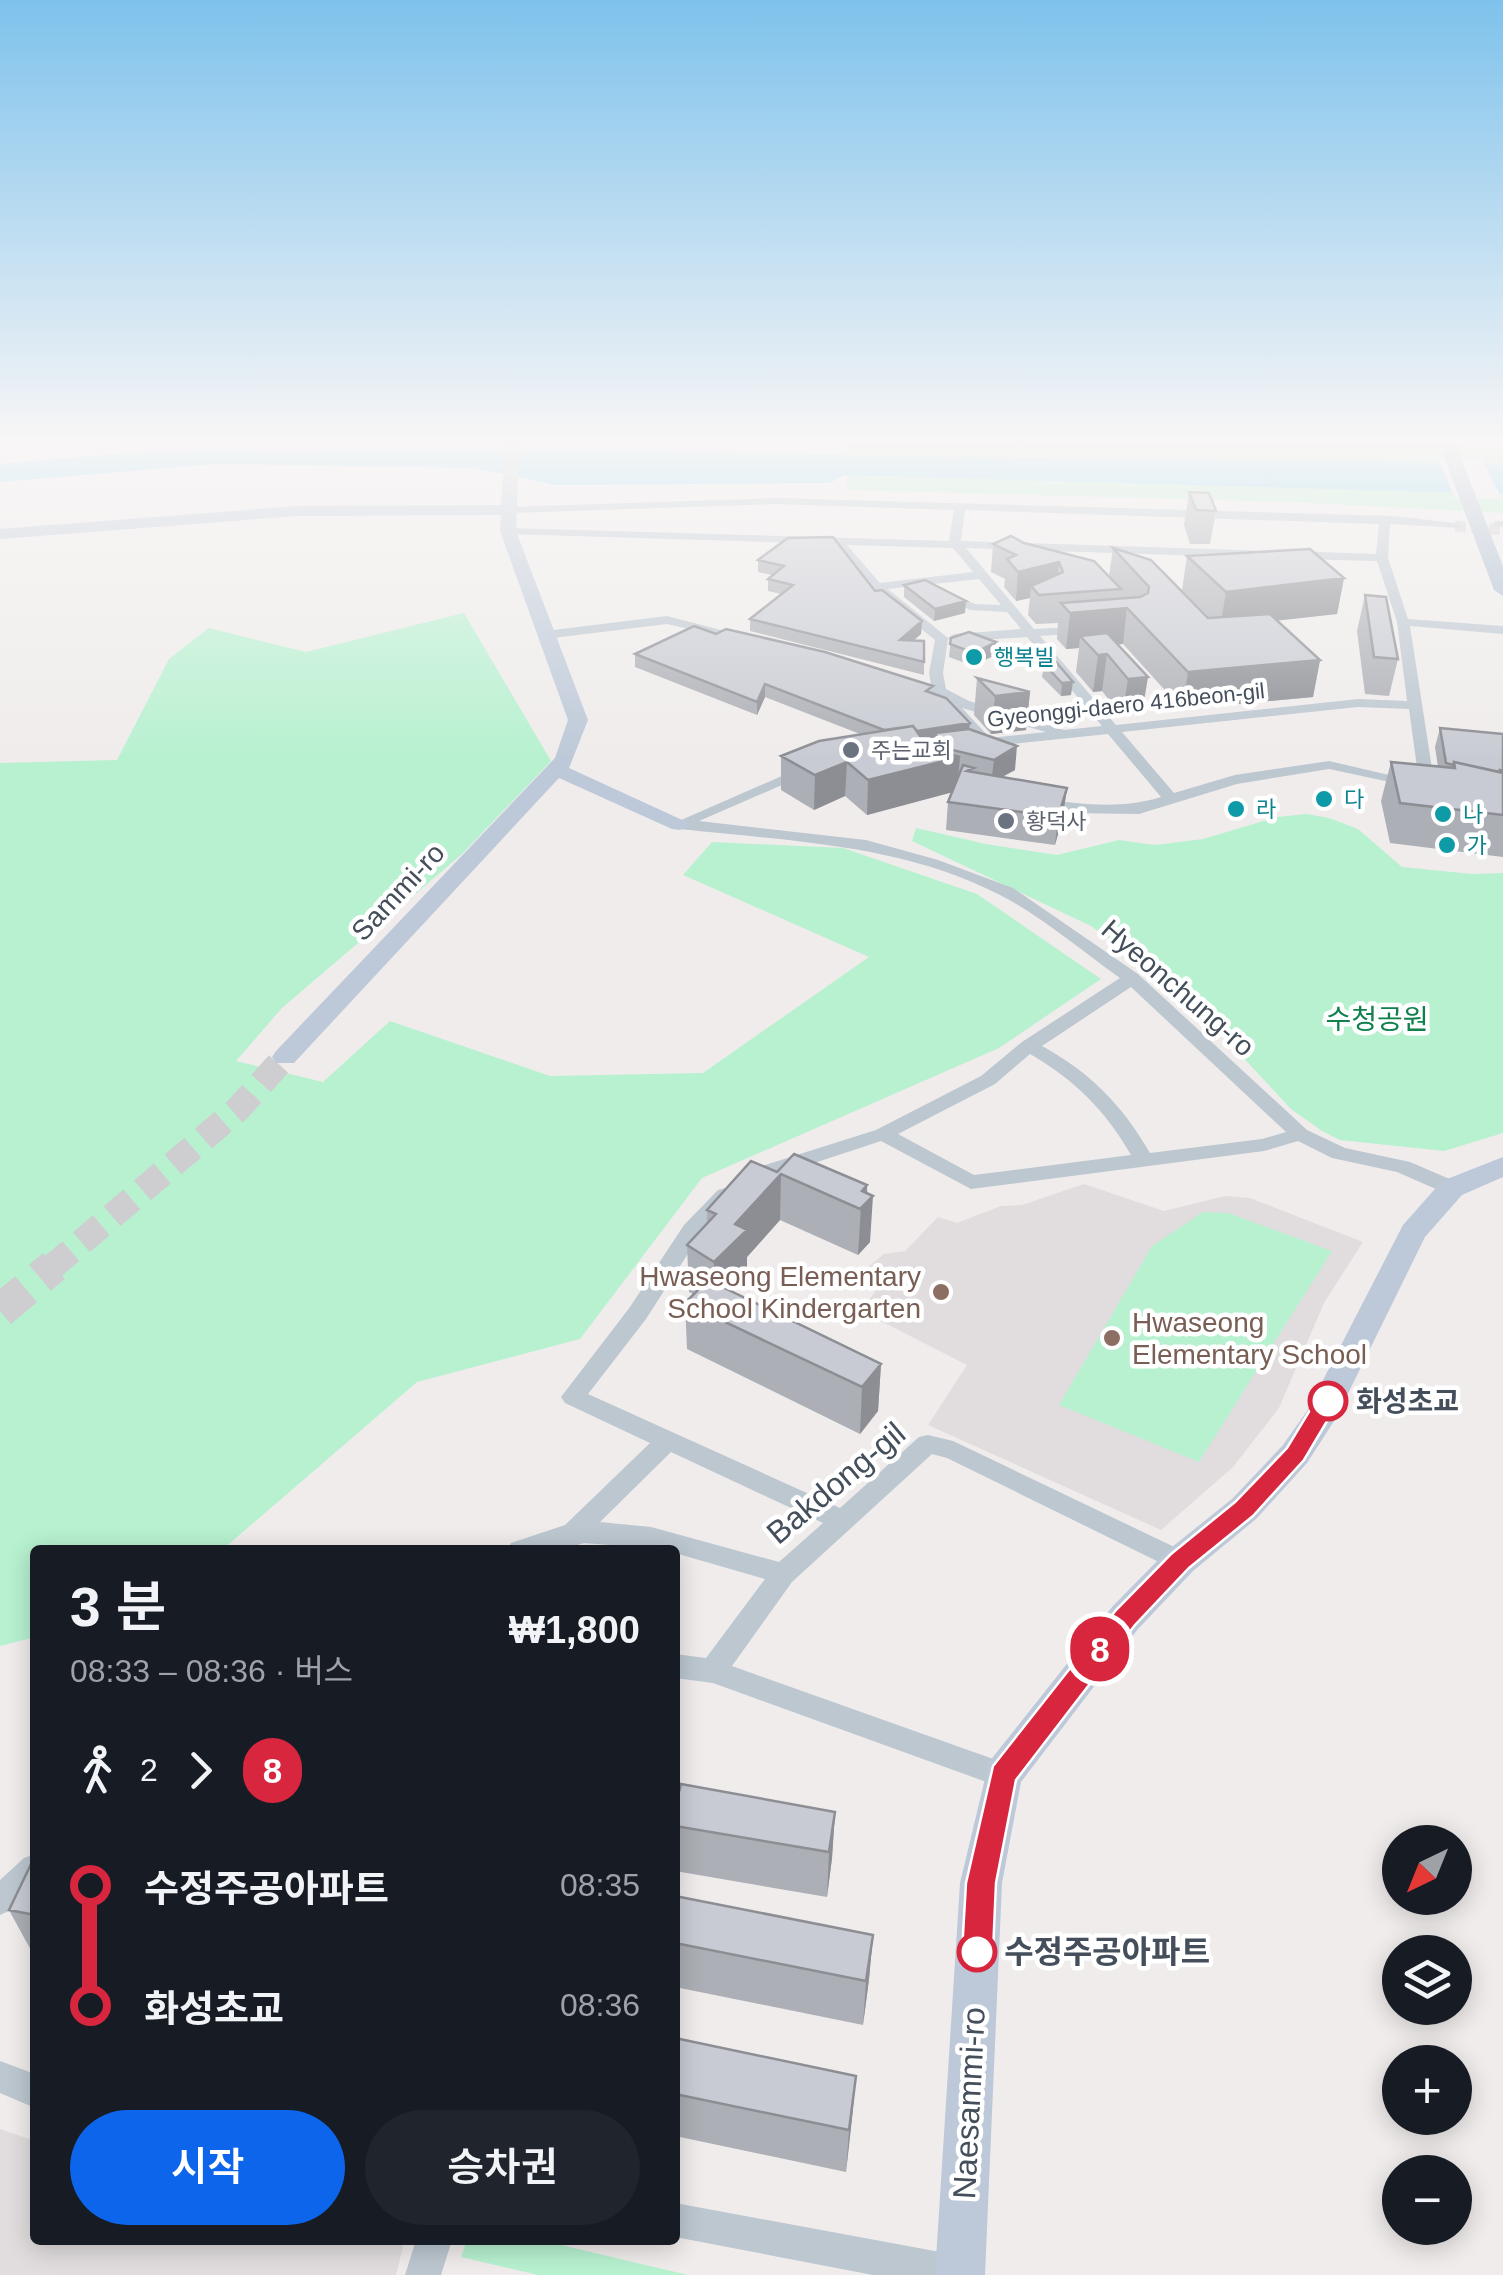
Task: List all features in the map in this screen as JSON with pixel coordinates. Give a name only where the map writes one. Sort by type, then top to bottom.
[{"type":"main road","points":[[1496,547],[1503,590]]},
{"type":"street","points":[[514,547],[578,720],[574,744],[566,760],[556,768],[680,824],[827,764]]},
{"type":"street","points":[[843,547],[877,586],[942,639],[1100,628]]},
{"type":"street","points":[[959,547],[1171,799]]},
{"type":"street","points":[[994,547],[1019,562]]},
{"type":"street","points":[[1065,547],[1075,559]]},
{"type":"street","points":[[1095,547],[1382,558]]},
{"type":"street","points":[[1383,547],[1382,558],[1402,622],[1427,788]]},
{"type":"street","points":[[877,586],[982,575]]},
{"type":"street","points":[[923,582],[964,606],[985,611],[1010,608]]},
{"type":"street","points":[[545,635],[667,620],[757,641]]},
{"type":"street","points":[[1402,622],[1503,630]]},
{"type":"street","points":[[942,639],[936,674],[939,692],[986,742]]},
{"type":"street","points":[[884,674],[964,704],[1068,733]]},
{"type":"street","name":"Gyeonggi-daero 416beon-gil","points":[[935,778],[909,751],[1358,703],[1415,704]]},
{"type":"street","points":[[1020,798],[1070,808],[1139,808],[1235,780],[1329,765],[1446,793]]},
{"type":"street","name":"Sammi-ro","points":[[286,1057],[556,768]]},
{"type":"street","points":[[738,798],[733,810],[761,834]]},
{"type":"street","name":"Hyeonchung-ro","points":[[680,824],[826,838],[932,862],[1007,892],[1132,978],[1300,1134],[1339,1154],[1403,1167],[1452,1188]]},
{"type":"street","points":[[841,1520],[573,1397],[638,1314],[692,1230],[738,1181],[883,1134],[988,1080],[1028,1046],[1132,978]]},
{"type":"street","points":[[1028,1046],[1081,1075],[1115,1108],[1143,1159]]},
{"type":"street","points":[[883,1134],[970,1182],[1264,1145],[1300,1134]]},
{"type":"street","name":"Naesammi-ro","points":[[962,2275],[981,1883],[1003,1776],[1126,1618],[1180,1561],[1244,1509],[1296,1454],[1320,1418],[1413,1232],[1452,1188],[1503,1166]]},
{"type":"street","points":[[564,1542],[668,1441]]},
{"type":"street","name":"Bakdong-gil","points":[[680,1545],[783,1574],[928,1444],[953,1450],[1180,1561]]},
{"type":"street","name":"Bakdong-gil","points":[[564,1542],[632,1532],[679,1545]]},
{"type":"street","points":[[713,1671],[783,1574]]},
{"type":"street","points":[[680,1667],[713,1671],[1003,1776]]},
{"type":"street","points":[[0,1900],[30,1873]]},
{"type":"street","points":[[0,2077],[30,2089]]},
{"type":"street","points":[[680,2221],[962,2275]]},
{"type":"street","points":[[424,2275],[433,2245]]},
{"type":"shaded area","name":"Hwaseong Elementary School","points":[[1084,1184],[1164,1211],[1225,1196],[1250,1198],[1363,1242],[1324,1303],[1279,1408],[1233,1467],[1161,1530],[928,1425],[967,1365],[861,1311],[880,1285],[858,1275],[884,1254],[905,1251],[938,1217],[957,1223],[1001,1206],[1022,1205]]},
{"type":"shaded area","points":[[0,2129],[30,2139],[30,2245],[403,2247],[396,2275],[0,2275]]},
{"type":"green space","points":[[464,613],[551,761],[462,854],[282,1008],[236,1061],[323,1082],[390,1021],[550,1076],[703,1073],[869,957],[683,875],[712,842],[843,848],[977,894],[1101,979],[999,1048],[702,1178],[580,1339],[417,1382],[228,1545],[30,1545],[30,1638],[0,1646],[0,763],[117,760],[169,659],[209,628],[306,652]]},
{"type":"green space","name":"수청공원","points":[[1307,814],[1358,829],[1402,867],[1503,873],[1503,1133],[1444,1151],[1340,1140],[1291,1109],[1185,995],[1091,926],[912,841],[916,828],[1057,855],[1119,840],[1155,845],[1203,839],[1277,817]]},
{"type":"green space","points":[[1203,1212],[1228,1213],[1332,1251],[1199,1462],[1059,1405],[1152,1246]]},
{"type":"green space","points":[[465,2245],[561,2245],[688,2275],[538,2275],[461,2257]]},
{"type":"building","points":[[776,547],[841,547],[875,591],[882,590],[922,621],[900,640],[924,641],[924,662],[750,619],[793,585],[768,579],[784,566],[758,560]]},
{"type":"building","points":[[1000,547],[1040,547],[1094,561],[1121,589],[1039,595],[1031,586],[1063,572],[1059,562],[1018,572],[1007,559],[1016,555]]},
{"type":"building","points":[[1113,548],[1151,560],[1208,618],[1270,614],[1320,660],[1188,672],[1127,608],[1070,613],[1061,603],[1140,597],[1148,593],[1149,587]]},
{"type":"building","points":[[1310,549],[1344,578],[1226,592],[1187,556]]},
{"type":"building","points":[[925,580],[966,601],[935,609],[904,585]]},
{"type":"building","points":[[1365,595],[1386,597],[1398,659],[1374,657]]},
{"type":"building","points":[[694,626],[716,634],[726,629],[825,652],[933,686],[926,691],[946,698],[970,723],[917,731],[913,726],[884,730],[765,684],[757,702],[635,654]]},
{"type":"building","points":[[969,632],[996,642],[974,653],[950,644],[951,638]]},
{"type":"building","points":[[1107,633],[1148,677],[1128,679],[1107,654],[1098,655],[1080,636]]},
{"type":"building","points":[[1056,662],[1073,682],[1062,683],[1044,664]]},
{"type":"building","points":[[977,678],[1030,692],[995,696]]},
{"type":"building","points":[[913,726],[929,749],[960,757],[868,780],[847,762],[815,775],[781,756],[819,741]]},
{"type":"building","points":[[1440,728],[1503,734],[1503,771],[1446,763]]},
{"type":"building","points":[[969,729],[1017,746],[994,760],[944,748],[935,733]]},
{"type":"building","points":[[1391,762],[1455,768],[1454,762],[1503,773],[1503,815],[1400,803]]},
{"type":"building","points":[[963,765],[974,768],[967,771],[1067,788],[1058,817],[948,802]]},
{"type":"building","points":[[794,1154],[867,1185],[862,1191],[873,1196],[860,1209],[781,1174],[735,1224],[747,1230],[714,1262],[687,1245],[716,1214],[707,1210],[751,1161],[777,1172]]},
{"type":"building","points":[[708,1280],[881,1364],[862,1387],[685,1303]]},
{"type":"building","points":[[681,1784],[835,1812],[829,1852],[680,1827]]},
{"type":"building","points":[[30,1866],[30,1914],[9,1910]]},
{"type":"building","points":[[680,1897],[873,1935],[866,1981],[680,1944]]},
{"type":"building","points":[[680,2039],[856,2076],[849,2130],[680,2095]]},
{"type":"tunnel","points":[[51,1268],[237,1110],[285,1057]]},
{"type":"tunnel","points":[[0,1311],[54,1266]]},
{"type":"bus line","name":"8","points":[[977,1952],[981,1883],[1003,1776],[1126,1618],[1180,1561],[1244,1509],[1270,1482],[1296,1454],[1328,1401]]},
{"type":"place","name":"행복빌","points":[[974,657]]},
{"type":"place","name":"주는교회","points":[[851,750]]},
{"type":"place","name":"다","points":[[1324,799]]},
{"type":"place","name":"라","points":[[1236,809]]},
{"type":"place","name":"나","points":[[1443,814]]},
{"type":"place","name":"황덕사","points":[[1006,821]]},
{"type":"place","name":"가","points":[[1447,845]]},
{"type":"place","name":"Hwaseong Elementary School Kindergarten","points":[[941,1292]]},
{"type":"place","name":"Hwaseong Elementary School","points":[[1112,1338]]},
{"type":"place","name":"화성초교","points":[[1328,1401]]},
{"type":"place","name":"수정주공아파트","points":[[977,1952]]}]
